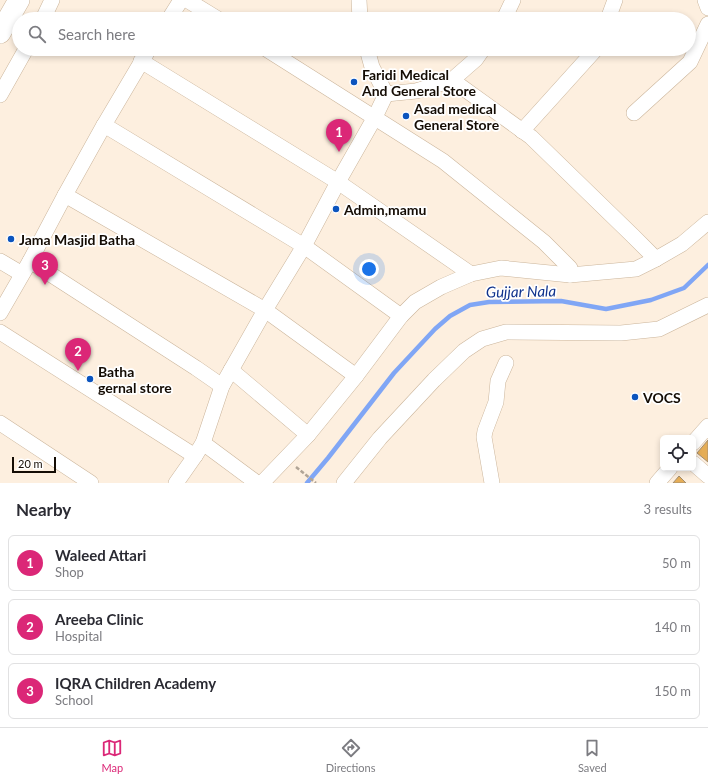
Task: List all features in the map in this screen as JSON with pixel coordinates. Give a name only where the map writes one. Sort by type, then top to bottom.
[{"type":"main road","points":[[12,12],[19,0]]},
{"type":"main road","points":[[0,33],[12,12]]},
{"type":"street","points":[[46,12],[52,0]]},
{"type":"street","points":[[173,12],[181,0]]},
{"type":"street","points":[[187,0],[207,12]]},
{"type":"street","points":[[359,0],[360,12]]},
{"type":"street","points":[[507,12],[513,0]]},
{"type":"street","points":[[611,12],[615,0]]},
{"type":"street","points":[[705,0],[708,8]]},
{"type":"street","points":[[696,49],[708,24]]},
{"type":"street","points":[[0,95],[22,56]]},
{"type":"street","points":[[0,313],[104,125],[144,56]]},
{"type":"street","points":[[147,56],[338,182],[471,274]]},
{"type":"street","points":[[277,56],[443,161],[544,242],[570,268],[570,275]]},
{"type":"street","points":[[369,56],[372,67],[386,94]]},
{"type":"street","points":[[386,94],[416,91],[452,80],[478,56]]},
{"type":"street","points":[[522,131],[590,56]]},
{"type":"street","points":[[634,113],[690,62],[693,56]]},
{"type":"street","points":[[452,80],[536,143],[656,260]]},
{"type":"street","points":[[176,483],[203,443],[222,386],[265,310],[304,246],[375,117],[386,94]]},
{"type":"street","points":[[104,125],[304,246],[401,316]]},
{"type":"street","points":[[65,195],[265,310],[356,376]]},
{"type":"street","points":[[262,483],[308,435],[356,376],[401,316],[415,302],[441,287],[471,274],[501,268],[570,275],[636,269],[656,260],[682,244],[708,222]]},
{"type":"street","points":[[0,261],[22,274]]},
{"type":"street","points":[[30,261],[222,386]]},
{"type":"street","points":[[344,483],[380,438],[434,380],[464,351],[482,340],[506,332],[621,333],[659,329],[708,305]]},
{"type":"street","points":[[0,332],[195,456]]},
{"type":"street","points":[[492,483],[484,438],[485,431],[496,402],[498,381],[506,363]]},
{"type":"street","points":[[231,370],[308,435]]},
{"type":"street","points":[[0,423],[91,483]]},
{"type":"street","points":[[696,440],[708,426]]},
{"type":"street","points":[[203,443],[256,483]]},
{"type":"street","points":[[696,465],[708,476]]},
{"type":"street","points":[[657,483],[667,471]]},
{"type":"path","points":[[301,471],[316,483]]},
{"type":"building","points":[[708,440],[708,462],[697,453]]},
{"type":"building","points":[[679,476],[686,483],[673,483]]},
{"type":"waterway","name":"Gujjar Nala","points":[[307,483],[394,373],[435,329],[450,316],[470,305],[489,302],[561,301],[606,309],[651,300],[684,288],[708,265]]},
{"type":"place","name":"Faridi Medical And General Store","points":[[354,82]]},
{"type":"place","name":"Asad medical General Store","points":[[406,116]]},
{"type":"place","name":"Waleed Attari","points":[[339,152]]},
{"type":"place","name":"Admin,mamu","points":[[336,209]]},
{"type":"place","name":"Jama Masjid Batha","points":[[11,239]]},
{"type":"place","name":"IQRA Children Academy","points":[[45,285]]},
{"type":"place","name":"Areeba Clinic","points":[[78,371]]},
{"type":"place","name":"Batha gernal store","points":[[90,379]]},
{"type":"place","name":"VOCS","points":[[635,397]]}]
